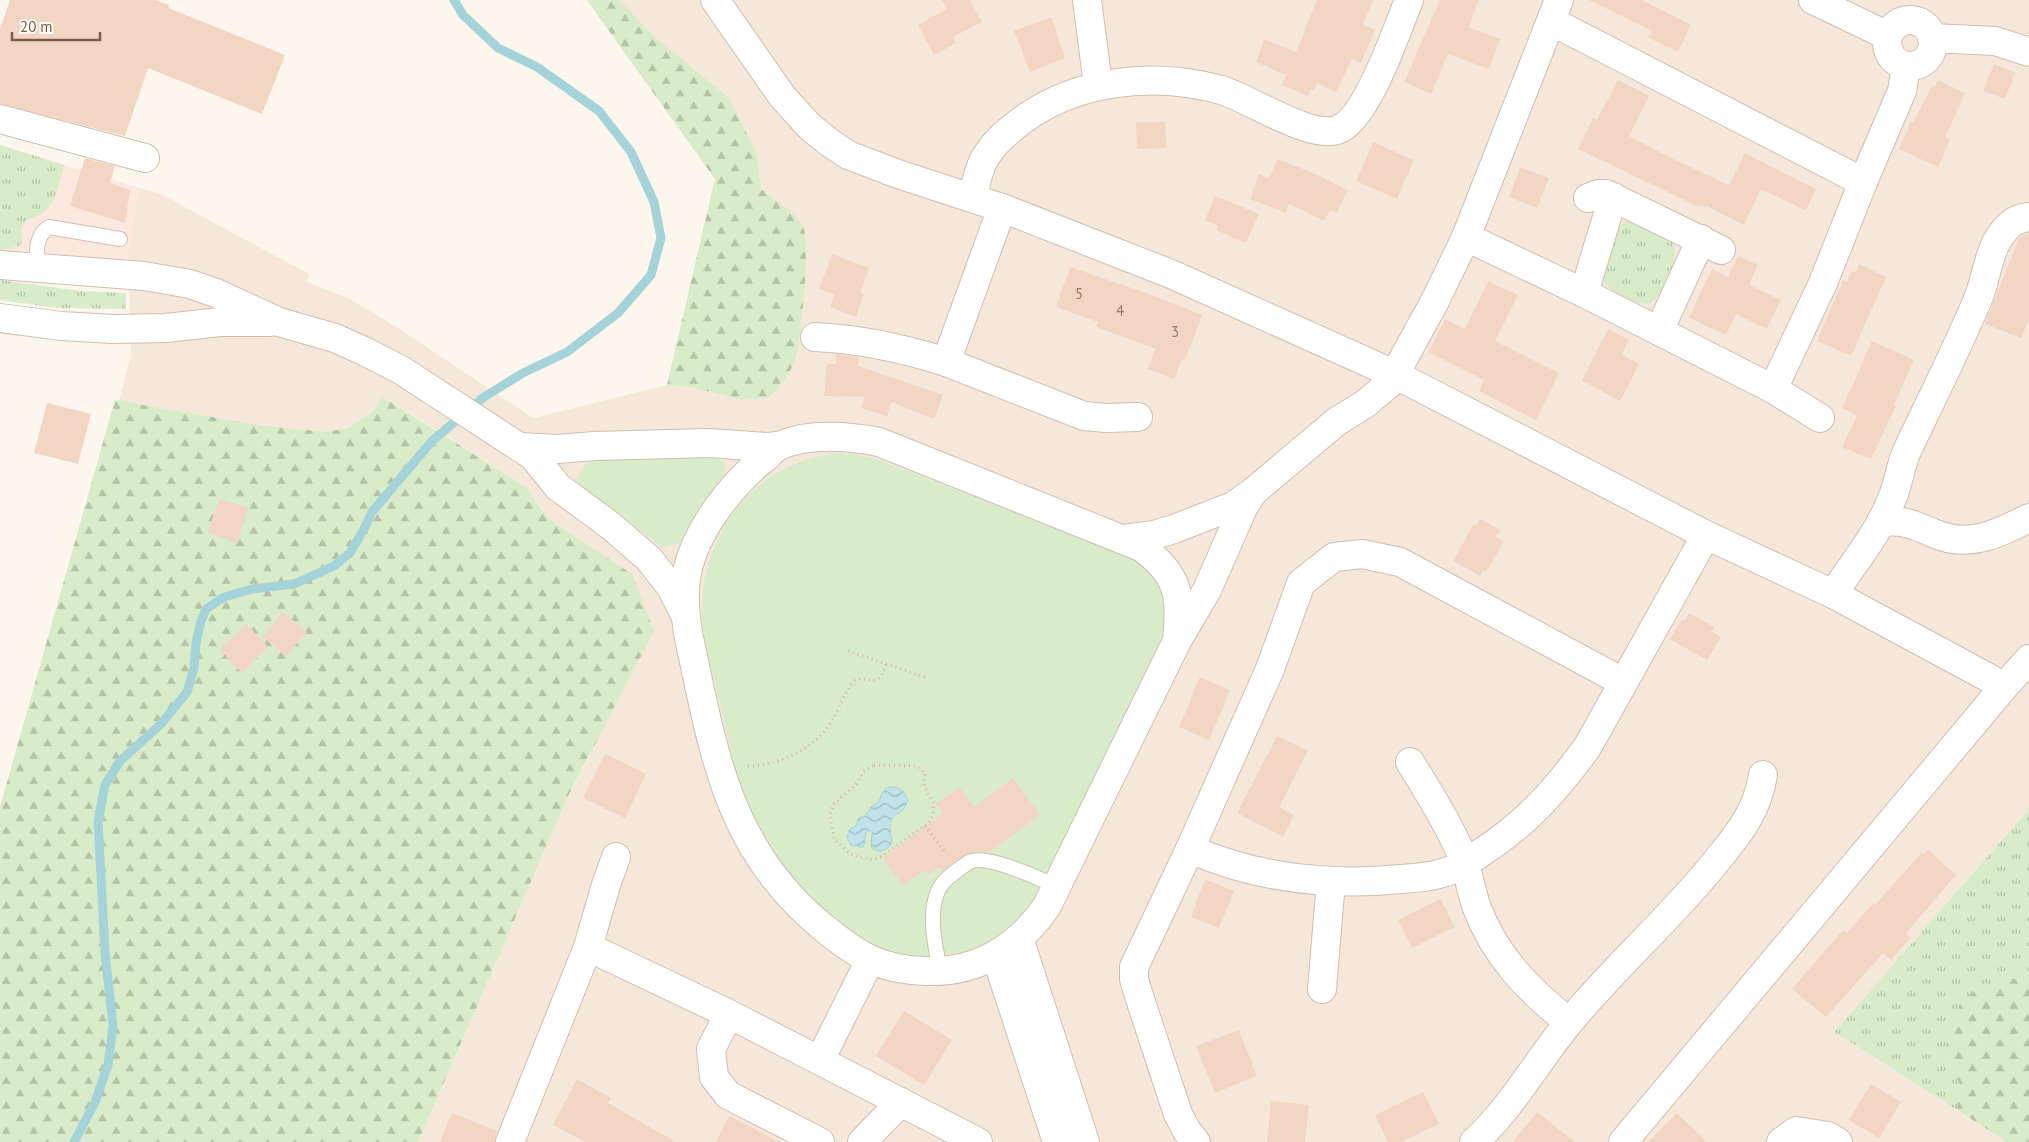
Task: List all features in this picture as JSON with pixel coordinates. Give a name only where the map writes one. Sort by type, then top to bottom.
[{"type":"street","points":[[715,0],[782,96],[809,126],[830,144],[848,155],[898,174],[1002,208],[1171,274],[1396,375],[1706,535],[1833,594],[2003,688]]},
{"type":"street","points":[[1087,0],[1098,85]]},
{"type":"street","points":[[972,198],[978,173],[989,152],[1004,135],[1025,118],[1045,106],[1066,96],[1098,85],[1132,81],[1191,84],[1221,90],[1307,128],[1324,132],[1340,140],[1375,81],[1409,0]]},
{"type":"street","points":[[1812,0],[1888,36]]},
{"type":"street","points":[[1123,539],[1154,535],[1224,511],[1253,492],[1336,422],[1378,394],[1396,375],[1436,301],[1466,237],[1555,11],[1863,182]]},
{"type":"street","points":[[1919,20],[1932,47],[1929,56],[1915,66],[1906,66],[1896,62],[1890,55],[1887,46],[1888,36],[1898,24],[1919,20],[2029,52]]},
{"type":"street","points":[[1773,389],[1808,318],[1902,91],[1906,66]]},
{"type":"street","points":[[0,119],[145,158]]},
{"type":"street","points":[[1584,293],[1601,198],[1711,245],[1659,331]]},
{"type":"street","points":[[946,362],[1002,208]]},
{"type":"street","points":[[1833,594],[1880,522],[1892,500],[1906,453],[1979,298],[1991,254],[2007,228],[2017,218],[2029,217]]},
{"type":"street","points":[[1466,237],[1584,293],[1773,389],[1820,418]]},
{"type":"street","points":[[0,264],[173,280],[216,293],[279,322],[335,338],[401,370],[532,456],[553,482],[568,496],[611,526],[649,559],[671,587],[685,614]]},
{"type":"street","points":[[0,318],[52,325],[113,329],[166,328],[220,322],[279,322]]},
{"type":"street","points":[[815,337],[864,341],[946,362],[1084,416],[1106,418],[1138,417]]},
{"type":"street","points":[[519,446],[557,449],[709,443],[766,447],[779,446],[800,440],[840,437],[858,437],[879,442],[1141,547],[1154,556],[1172,578],[1178,595],[1180,612],[1177,641]]},
{"type":"street","points":[[779,446],[737,482],[725,498],[701,536],[688,571],[685,587],[685,614],[709,731],[719,767],[746,835],[775,880],[805,913],[835,937],[870,960],[902,970],[941,972],[963,968],[996,956],[1036,922],[1058,887],[1177,641],[1207,590],[1242,508],[1253,492]]},
{"type":"street","points":[[1880,522],[1907,522],[1945,538],[1970,541],[1998,534],[2029,518]]},
{"type":"street","points":[[1190,849],[1261,873],[1308,880],[1383,881],[1424,877],[1445,872],[1465,864],[1496,843],[1526,819],[1549,797],[1588,746],[1706,535]]},
{"type":"street","points":[[1196,1142],[1187,1131],[1178,1114],[1134,979],[1134,967],[1190,849],[1270,669],[1301,583],[1334,557],[1362,554],[1400,562],[1623,682]]},
{"type":"street","points":[[1623,1142],[2003,688],[2029,660]]},
{"type":"street","points":[[1410,762],[1454,838],[1465,864],[1478,910],[1498,950],[1526,985],[1569,1022]]},
{"type":"street","points":[[1474,1142],[1503,1112],[1569,1022],[1600,986],[1684,900],[1734,840],[1754,808],[1760,793],[1763,775]]},
{"type":"street","points":[[514,1140],[588,947],[616,857]]},
{"type":"street","points":[[1322,989],[1331,881]]},
{"type":"street","points":[[1019,938],[1085,1142]]},
{"type":"street","points":[[588,947],[729,1014],[978,1142]]},
{"type":"street","points":[[996,956],[1057,1142]]},
{"type":"street","points":[[820,1060],[870,960]]},
{"type":"street","points":[[729,1014],[711,1049],[714,1077],[728,1095],[820,1142]]},
{"type":"street","points":[[862,1142],[900,1102]]},
{"type":"street","points":[[1781,1142],[1796,1131],[1828,1136],[1838,1142]]},
{"type":"lane","points":[[36,268],[38,238],[49,227],[120,239]]},
{"type":"lane","points":[[941,972],[936,953],[934,927],[935,900],[940,886],[958,870],[974,860],[979,860],[1017,870],[1058,887]]},
{"type":"path","points":[[848,651],[924,677]]},
{"type":"path","points":[[719,767],[758,765],[784,758],[806,747],[826,730],[854,681],[857,679],[870,681],[879,678],[886,664]]},
{"type":"path","points":[[868,766],[917,766],[925,773],[924,786],[933,803],[933,815],[925,826],[879,858],[871,859],[853,854],[834,839],[830,814],[833,805],[857,783],[868,766]]},
{"type":"path","points":[[925,826],[958,870]]},
{"type":"shaded area","points":[[587,0],[2029,0],[2029,809],[1834,1032],[2007,1142],[418,1142],[569,794],[591,754],[632,575],[559,526],[547,515],[526,487],[384,397],[373,411],[347,428],[327,432],[259,425],[119,401],[131,355],[128,251],[139,188],[159,193],[309,274],[307,282],[350,299],[401,330],[533,418],[667,385],[715,179]]},
{"type":"shaded area","points":[[0,145],[139,188],[128,251],[127,270],[0,260]]},
{"type":"green space","points":[[587,0],[619,0],[658,40],[728,97],[756,151],[761,189],[790,211],[803,227],[806,270],[797,349],[791,370],[770,397],[742,400],[691,387],[667,385],[715,179]]},
{"type":"green space","points":[[0,145],[64,165],[57,190],[48,208],[42,214],[28,220],[24,224],[20,246],[2,250],[0,250]]},
{"type":"green space","points":[[1626,221],[1631,221],[1671,241],[1675,248],[1673,264],[1666,281],[1658,296],[1648,304],[1623,296],[1605,284],[1603,280],[1604,266],[1615,235],[1619,227]]},
{"type":"green space","points":[[0,280],[81,291],[126,293],[126,309],[57,308],[0,300]]},
{"type":"green space","points":[[383,397],[526,487],[546,515],[559,526],[632,574],[654,631],[569,794],[418,1142],[0,1142],[0,807],[115,400],[259,425],[326,432],[348,428],[373,411]]},
{"type":"green space","points":[[835,453],[854,454],[876,459],[1132,557],[1149,569],[1155,576],[1160,583],[1166,600],[1167,620],[1161,641],[1041,890],[1014,922],[995,938],[977,947],[958,953],[915,958],[904,957],[877,948],[850,932],[825,912],[802,889],[764,835],[750,808],[734,764],[706,649],[703,624],[703,592],[713,551],[733,513],[761,483],[791,465]]},
{"type":"green space","points":[[714,457],[723,461],[726,468],[724,474],[697,511],[680,543],[662,548],[579,486],[576,480],[585,465],[595,458]]},
{"type":"green space","points":[[2029,809],[2029,982],[2002,976],[1943,1055],[1960,1084],[1957,1110],[1834,1032]]},
{"type":"green space","points":[[2002,976],[2029,982],[2029,1142],[2007,1142],[1957,1110],[1960,1084],[1943,1055],[1962,999]]},
{"type":"water","points":[[888,787],[901,789],[908,800],[902,811],[892,819],[890,831],[892,843],[884,850],[875,850],[871,847],[872,832],[870,830],[865,833],[863,847],[851,845],[847,838],[849,830],[856,826],[858,819],[865,816],[871,807],[879,802],[882,793]]},
{"type":"building","points":[[10,0],[155,0],[169,5],[168,8],[285,55],[262,114],[148,68],[125,136],[0,104],[0,29]]},
{"type":"building","points":[[942,0],[970,0],[982,22],[953,37],[956,43],[934,55],[918,25],[947,9]]},
{"type":"building","points":[[1317,0],[1373,0],[1363,25],[1375,30],[1361,63],[1352,59],[1336,92],[1317,83],[1314,91],[1311,89],[1308,96],[1282,85],[1286,75],[1256,62],[1264,39],[1296,52]]},
{"type":"building","points":[[1440,0],[1479,0],[1468,27],[1500,39],[1489,69],[1448,54],[1431,94],[1404,82]]},
{"type":"building","points":[[1589,0],[1641,0],[1691,25],[1678,52],[1649,38],[1652,31]]},
{"type":"building","points":[[1051,17],[1065,58],[1030,72],[1014,31]]},
{"type":"building","points":[[1994,64],[2015,73],[2005,99],[1983,91]]},
{"type":"building","points":[[1618,80],[1649,96],[1629,136],[1729,185],[1745,153],[1816,189],[1806,211],[1761,189],[1744,225],[1706,206],[1705,208],[1700,205],[1699,207],[1578,149],[1593,118],[1597,120]]},
{"type":"building","points":[[1938,80],[1965,93],[1945,137],[1950,139],[1938,167],[1899,149],[1911,122],[1913,123],[1932,86],[1934,88]]},
{"type":"building","points":[[1136,122],[1165,122],[1166,148],[1137,149]]},
{"type":"building","points":[[1373,142],[1414,160],[1397,199],[1356,181]]},
{"type":"building","points":[[85,158],[115,166],[110,183],[130,190],[125,223],[70,206]]},
{"type":"building","points":[[1277,159],[1311,172],[1348,190],[1337,213],[1330,210],[1324,221],[1289,204],[1286,213],[1250,199],[1259,174],[1269,179]]},
{"type":"building","points":[[1520,167],[1549,178],[1537,208],[1509,197]]},
{"type":"building","points":[[1215,196],[1259,214],[1246,243],[1216,230],[1218,226],[1205,220]]},
{"type":"building","points":[[2029,233],[2029,319],[2021,338],[1985,324],[2019,238]]},
{"type":"building","points":[[832,254],[869,268],[860,292],[864,294],[856,317],[830,307],[835,295],[819,289]]},
{"type":"building","points":[[1738,256],[1758,265],[1749,285],[1781,300],[1767,329],[1736,314],[1726,335],[1689,318],[1712,269],[1728,277]]},
{"type":"building","points":[[1859,264],[1886,277],[1851,356],[1817,341],[1843,280],[1847,282],[1852,271],[1856,272]]},
{"type":"building","points":[[1070,267],[1155,296],[1202,315],[1185,360],[1182,359],[1174,379],[1148,369],[1156,349],[1096,327],[1098,322],[1056,307]]},
{"type":"building","points":[[1488,281],[1518,295],[1495,341],[1559,373],[1536,420],[1479,391],[1484,380],[1429,352],[1445,319],[1465,329]]},
{"type":"building","points":[[1608,329],[1629,340],[1622,355],[1639,364],[1620,401],[1582,380]]},
{"type":"building","points":[[1872,341],[1914,360],[1894,405],[1896,406],[1871,459],[1842,447],[1857,415],[1842,408]]},
{"type":"building","points":[[836,354],[859,357],[858,366],[943,395],[934,419],[891,402],[887,416],[861,408],[865,397],[824,396],[827,364],[836,364]]},
{"type":"building","points":[[47,403],[91,414],[78,464],[34,453]]},
{"type":"building","points":[[219,499],[248,508],[237,543],[208,533]]},
{"type":"building","points":[[1480,519],[1500,530],[1496,537],[1504,541],[1486,572],[1483,570],[1480,576],[1453,561],[1474,524],[1476,526]]},
{"type":"building","points":[[283,612],[307,632],[286,656],[263,637]]},
{"type":"building","points":[[1689,613],[1714,627],[1712,631],[1721,637],[1707,660],[1670,639],[1682,619],[1685,621]]},
{"type":"building","points":[[246,624],[268,647],[242,673],[220,650]]},
{"type":"building","points":[[1200,677],[1230,690],[1209,740],[1179,727]]},
{"type":"building","points":[[1277,736],[1308,751],[1279,807],[1294,815],[1283,837],[1237,813]]},
{"type":"building","points":[[605,754],[646,774],[625,818],[583,798]]},
{"type":"building","points":[[1013,778],[1040,815],[989,852],[977,851],[967,854],[942,871],[939,867],[928,875],[924,870],[903,886],[883,858],[943,813],[936,804],[959,787],[974,807]]},
{"type":"building","points":[[1928,850],[1956,875],[1906,933],[1911,937],[1891,960],[1883,953],[1826,1017],[1792,989],[1843,930],[1847,933],[1873,903],[1875,905],[1922,852],[1924,854]]},
{"type":"building","points":[[1205,879],[1234,891],[1219,928],[1191,917]]},
{"type":"building","points":[[1441,899],[1455,927],[1412,948],[1398,920]]},
{"type":"building","points":[[904,1011],[952,1040],[924,1085],[876,1056]]},
{"type":"building","points":[[1239,1030],[1257,1076],[1215,1093],[1196,1046]]},
{"type":"building","points":[[577,1079],[611,1098],[608,1103],[676,1142],[585,1142],[553,1125]]},
{"type":"building","points":[[1871,1084],[1901,1102],[1879,1138],[1849,1120]]},
{"type":"building","points":[[1423,1092],[1439,1124],[1401,1142],[1388,1142],[1375,1115]]},
{"type":"building","points":[[1271,1101],[1309,1105],[1305,1142],[1267,1142]]},
{"type":"building","points":[[1537,1112],[1575,1142],[1513,1142]]},
{"type":"building","points":[[452,1113],[497,1131],[495,1142],[440,1142]]},
{"type":"building","points":[[1677,1113],[1707,1142],[1648,1142]]},
{"type":"building","points":[[729,1116],[780,1142],[716,1142]]},
{"type":"waterway","points":[[74,1142],[95,1102],[108,1065],[113,1026],[105,952],[98,821],[105,785],[120,761],[161,724],[187,692],[194,668],[196,643],[201,621],[206,609],[224,597],[252,589],[294,584],[334,566],[350,553],[372,512],[432,441],[484,397],[523,373],[567,352],[618,313],[651,275],[661,238],[654,202],[631,152],[599,111],[537,67],[498,48],[463,15],[454,0]]}]
